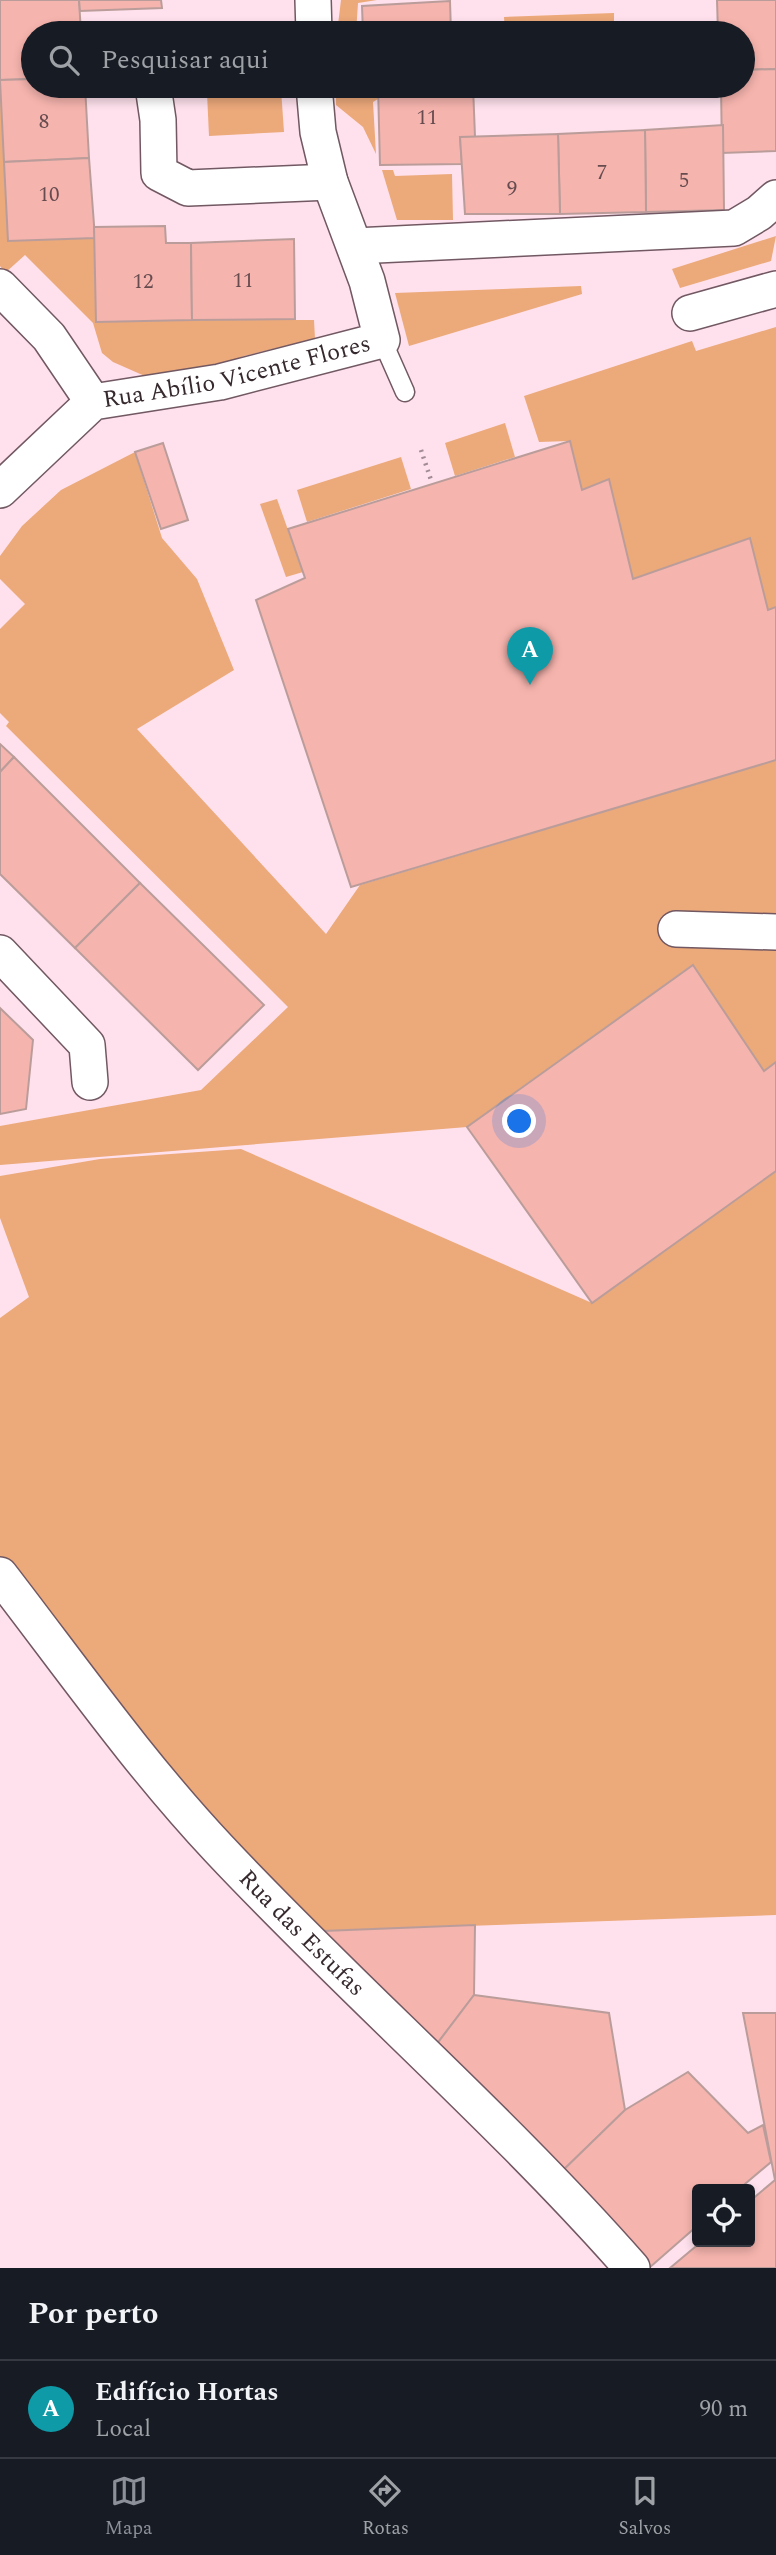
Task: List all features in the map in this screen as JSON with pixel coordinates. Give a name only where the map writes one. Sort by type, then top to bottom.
[{"type":"street","points":[[313,0],[314,21]]},
{"type":"street","points":[[155,98],[159,173],[188,188],[330,182]]},
{"type":"street","points":[[315,98],[318,132],[330,182],[355,246],[382,340]]},
{"type":"street","points":[[355,246],[734,228],[759,213],[776,198]]},
{"type":"street","points":[[0,287],[49,337],[93,402]]},
{"type":"street","points":[[690,313],[776,289]]},
{"type":"street","name":"Rua Abílio Vicente Flores","points":[[0,490],[93,402],[220,383],[382,340]]},
{"type":"street","points":[[676,929],[776,932]]},
{"type":"street","points":[[0,953],[88,1045],[90,1082]]},
{"type":"street","name":"Rua das Estufas","points":[[0,1575],[149,1769],[216,1846],[298,1932],[566,2193],[632,2268]]},
{"type":"lane","points":[[382,340],[405,392]]},
{"type":"path","points":[[421,450],[432,483]]},
{"type":"shaded area","points":[[341,0],[377,0],[358,3],[357,21],[338,21]]},
{"type":"shaded area","points":[[614,13],[614,21],[504,21],[504,17]]},
{"type":"shaded area","points":[[0,52],[21,98],[23,98],[95,238],[192,320],[314,320],[315,339],[244,356],[189,376],[147,377],[113,362],[102,353],[93,323],[25,255],[5,273],[0,266]]},
{"type":"shaded area","points":[[207,98],[282,98],[284,132],[209,136]]},
{"type":"shaded area","points":[[336,98],[378,98],[373,102],[376,154],[363,127],[336,105]]},
{"type":"shaded area","points":[[382,170],[393,170],[395,176],[452,174],[453,220],[397,220]]},
{"type":"shaded area","points":[[776,236],[771,261],[680,288],[672,269]]},
{"type":"shaded area","points":[[581,286],[582,294],[409,346],[395,293]]},
{"type":"shaded area","points":[[776,327],[776,607],[768,610],[750,538],[633,579],[609,480],[582,490],[570,441],[539,442],[524,396],[692,341],[696,351]]},
{"type":"shaded area","points":[[505,423],[515,457],[455,476],[445,443]]},
{"type":"shaded area","points":[[135,452],[162,538],[197,579],[234,670],[137,729],[326,934],[360,885],[776,760],[776,1062],[764,1071],[692,965],[467,1127],[0,1165],[0,1126],[201,1090],[288,1007],[6,726],[9,722],[0,713],[0,629],[25,604],[0,579],[0,556],[22,526],[61,490]]},
{"type":"shaded area","points":[[401,457],[411,489],[307,522],[297,490]]},
{"type":"shaded area","points":[[277,499],[303,572],[286,577],[260,504]]},
{"type":"shaded area","points":[[241,1149],[592,1303],[776,1171],[776,1915],[298,1932],[0,1570],[0,1318],[29,1297],[0,1218],[0,1176],[100,1159]]},
{"type":"building","points":[[0,0],[79,0],[80,21],[21,21],[21,79],[0,80]]},
{"type":"building","points":[[79,0],[161,0],[162,8],[80,11]]},
{"type":"building","points":[[717,0],[776,0],[776,69],[755,70],[755,21],[718,21]]},
{"type":"building","points":[[450,1],[451,21],[363,21],[362,6]]},
{"type":"building","points":[[776,69],[776,151],[722,153],[721,98],[755,98],[755,70]]},
{"type":"building","points":[[21,79],[21,98],[86,98],[89,158],[4,162],[0,80]]},
{"type":"building","points":[[378,98],[473,98],[475,137],[460,137],[462,164],[380,165]]},
{"type":"building","points":[[723,125],[724,210],[646,212],[645,130]]},
{"type":"building","points":[[645,130],[646,212],[560,214],[558,134]]},
{"type":"building","points":[[558,134],[560,214],[465,214],[460,137]]},
{"type":"building","points":[[89,158],[95,238],[8,241],[4,162]]},
{"type":"building","points":[[165,226],[166,243],[191,243],[192,320],[96,322],[94,227]]},
{"type":"building","points":[[294,239],[295,319],[192,320],[191,243]]},
{"type":"building","points":[[570,441],[582,490],[609,479],[633,579],[750,538],[768,610],[776,607],[776,760],[351,887],[256,600],[305,578],[288,529]]},
{"type":"building","points":[[163,443],[188,520],[161,529],[135,452]]},
{"type":"building","points":[[0,744],[14,757],[0,772]]},
{"type":"building","points":[[14,757],[140,883],[75,948],[0,874],[0,772]]},
{"type":"building","points":[[140,883],[264,1005],[198,1070],[75,948]]},
{"type":"building","points":[[693,965],[764,1071],[776,1062],[776,1171],[592,1303],[467,1127]]},
{"type":"building","points":[[0,1008],[33,1040],[26,1109],[0,1114]]},
{"type":"building","points":[[475,1925],[474,1995],[427,2057],[298,1932]]},
{"type":"building","points":[[474,1995],[609,2013],[625,2110],[553,2180],[427,2057]]},
{"type":"building","points":[[743,2013],[776,2013],[776,2268],[670,2268],[695,2247],[755,2247],[755,2197],[775,2180]]},
{"type":"building","points":[[688,2072],[748,2133],[763,2125],[771,2162],[745,2184],[692,2184],[692,2230],[649,2268],[632,2268],[553,2180],[625,2110]]},
{"type":"place","name":"Edifício Hortas","points":[[530,685]]}]
